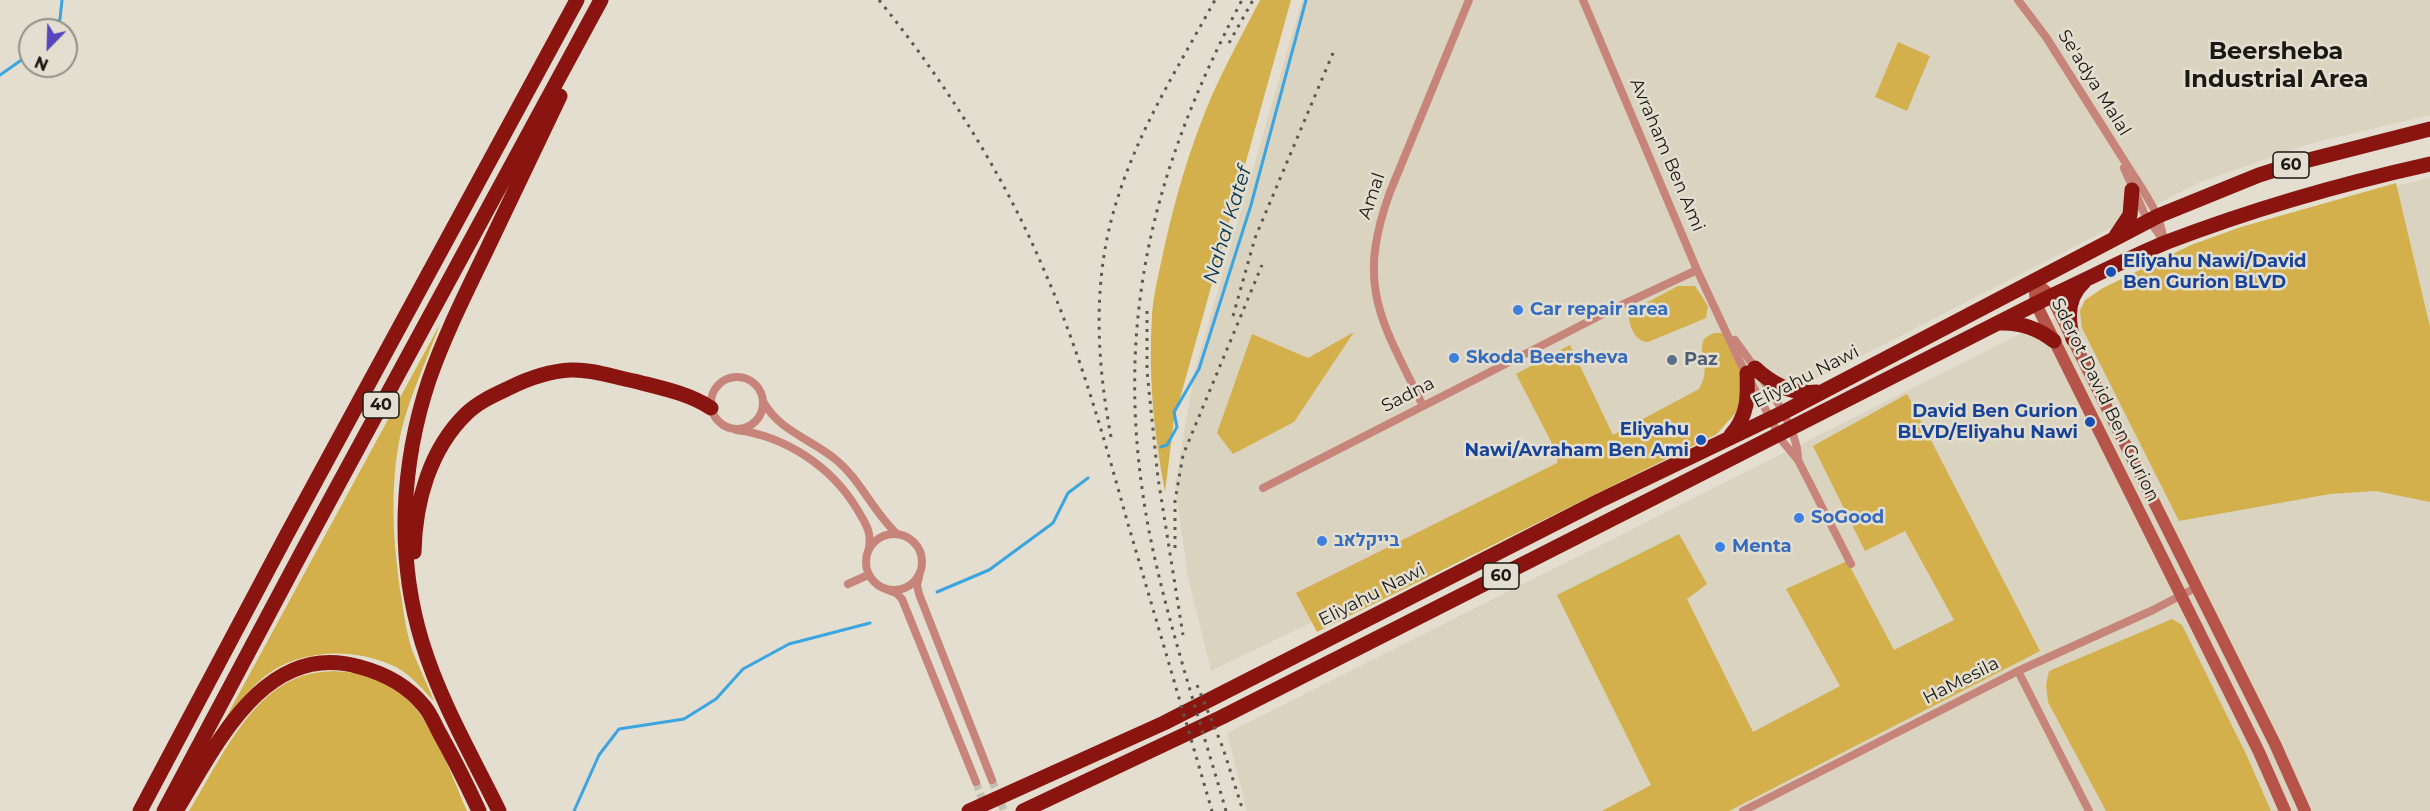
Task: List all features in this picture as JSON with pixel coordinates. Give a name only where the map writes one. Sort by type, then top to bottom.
[{"type":"highway","name":"40","points":[[140,811],[286,536],[577,0]]},
{"type":"highway","name":"40","points":[[164,811],[601,0]]},
{"type":"highway","points":[[499,811],[451,715],[430,665],[419,630],[409,580],[404,526],[408,475],[415,429],[429,380],[462,301],[606,0]]},
{"type":"highway","name":"Eliyahu Nawi","points":[[969,811],[1215,698],[1599,501],[1776,416],[2153,219],[2297,163],[2430,129]]},
{"type":"highway","name":"60","points":[[1023,811],[1222,717],[2051,296],[2165,243],[2311,192],[2430,164]]},
{"type":"highway","points":[[2111,241],[2122,229],[2130,215],[2132,190]]},
{"type":"highway","points":[[2073,339],[2069,325],[2070,307],[2074,292],[2085,280]]},
{"type":"highway","points":[[1998,323],[2026,326],[2054,341]]},
{"type":"highway","points":[[419,630],[413,565],[419,501],[436,454],[466,414],[479,404],[537,375],[573,370],[591,372],[687,395],[711,408]]},
{"type":"highway","points":[[1727,439],[1741,423],[1746,410],[1751,371],[1786,388],[1809,393],[1823,391]]},
{"type":"highway","points":[[176,811],[232,720],[257,693],[284,674],[316,663],[349,664],[379,672],[404,686],[426,708],[479,811]]},
{"type":"main road","name":"Sderot David Ben Gurion","points":[[2034,281],[2051,296],[2073,339],[2275,744],[2305,811]]},
{"type":"main road","name":"Sderot David Ben Gurion","points":[[2034,281],[2036,304],[2286,811]]},
{"type":"street","name":"Amal","points":[[1423,406],[1379,314],[1374,296],[1373,255],[1381,215],[1469,0]]},
{"type":"street","name":"Avraham Ben Ami","points":[[1583,0],[1697,270],[1723,322],[1785,432],[1787,448],[1798,460],[1851,564]]},
{"type":"street","name":"Se'adya Malal","points":[[2018,0],[2051,45],[2120,155],[2165,243]]},
{"type":"street","name":"Se'adya Malal","points":[[2120,155],[2132,190],[2153,219]]},
{"type":"street","name":"Sadna","points":[[1263,488],[1611,310],[1697,270]]},
{"type":"street","name":"Avraham Ben Ami","points":[[1751,371],[1785,432]]},
{"type":"street","points":[[976,782],[902,599],[896,593],[883,588],[868,575],[866,556],[871,536],[850,498],[827,471],[794,449],[769,436],[736,430],[720,423],[711,408],[713,393],[717,386],[730,378],[746,378],[753,382],[759,388],[770,413],[780,423],[837,460],[857,483],[879,516],[897,534],[912,540],[918,547],[921,555],[917,585],[919,594],[992,780]]},
{"type":"street","points":[[736,430],[756,422],[764,403]]},
{"type":"street","points":[[869,548],[881,536],[897,534]]},
{"type":"street","points":[[883,588],[900,589],[909,586],[920,572]]},
{"type":"street","points":[[848,584],[868,575]]},
{"type":"street","name":"HaMesila","points":[[1743,811],[2018,671],[2153,610],[2197,587]]},
{"type":"street","points":[[2018,671],[2089,811]]},
{"type":"shaded area","points":[[1260,0],[1291,0],[1174,420],[1165,492],[1151,383],[1151,338],[1156,287],[1177,195],[1197,133],[1218,81]]},
{"type":"shaded area","points":[[1302,0],[2430,0],[2430,115],[2309,144],[2198,183],[1844,365],[1211,671],[1188,577],[1175,487],[1194,373]]},
{"type":"shaded area","points":[[1898,42],[1930,56],[1907,111],[1875,97]]},
{"type":"shaded area","points":[[2430,178],[2430,811],[1247,811],[1227,733],[2026,331],[2234,237],[2343,199]]},
{"type":"shaded area","points":[[2396,183],[2430,327],[2430,502],[2376,491],[2330,494],[2179,521],[2082,328],[2080,311],[2085,300],[2103,288],[2191,245],[2241,227]]},
{"type":"shaded area","points":[[1678,286],[1695,286],[1708,306],[1706,318],[1648,342],[1639,339],[1631,326],[1629,312]]},
{"type":"shaded area","points":[[440,324],[401,432],[394,496],[396,559],[406,626],[412,650],[434,701],[407,674],[380,660],[346,654],[311,656],[278,667],[264,677],[244,696],[217,734]]},
{"type":"shaded area","points":[[1354,332],[1294,422],[1233,454],[1217,433],[1252,334],[1308,358]]},
{"type":"shaded area","points":[[1714,333],[1724,333],[1730,342],[1744,381],[1738,410],[1717,434],[1317,632],[1296,593],[1557,463],[1558,455],[1516,374],[1570,345],[1613,435],[1699,389],[1705,368],[1703,342],[1706,337]]},
{"type":"shaded area","points":[[1907,394],[2040,651],[1729,811],[1602,811],[1651,785],[1557,595],[1679,534],[1707,584],[1687,599],[1753,732],[1840,686],[1786,589],[1847,561],[1894,650],[1954,620],[1905,531],[1865,551],[1813,446]]},
{"type":"shaded area","points":[[2172,619],[2182,625],[2246,754],[2271,811],[2106,811],[2048,702],[2046,685],[2049,671]]},
{"type":"shaded area","points":[[333,671],[356,673],[379,680],[397,690],[411,704],[424,719],[434,736],[467,811],[189,811],[234,736],[263,701],[279,687],[297,678]]},
{"type":"waterway","points":[[60,18],[62,0]]},
{"type":"waterway","name":"Nahal Katef","points":[[1161,447],[1167,445],[1177,427],[1174,412],[1199,369],[1251,205],[1306,0]]},
{"type":"waterway","points":[[0,75],[18,62]]},
{"type":"waterway","name":"Nahal Katef","points":[[937,592],[989,570],[1053,523],[1068,493],[1088,478]]},
{"type":"waterway","name":"Nahal Katef","points":[[574,811],[599,755],[619,729],[684,719],[716,699],[743,669],[789,644],[870,623]]},
{"type":"tunnel","points":[[992,780],[1004,811]]},
{"type":"tunnel","points":[[976,782],[985,807]]},
{"type":"railway","points":[[879,0],[927,63],[971,129],[1010,198],[1057,301],[1100,427],[1212,811]]},
{"type":"railway","points":[[1111,437],[1102,377],[1099,317],[1100,287],[1110,227],[1127,171],[1149,121],[1215,0]]},
{"type":"railway","points":[[1226,811],[1176,640],[1150,536],[1139,463],[1135,393],[1137,325],[1146,260],[1161,195],[1182,131],[1209,66],[1242,0]]},
{"type":"railway","points":[[1229,43],[1253,0]]},
{"type":"railway","points":[[1233,316],[1255,238],[1333,53]]},
{"type":"railway","points":[[1175,548],[1175,501],[1183,455],[1262,265]]},
{"type":"railway","points":[[1147,311],[1147,371],[1158,478],[1183,635]]},
{"type":"railway","points":[[1197,685],[1223,748],[1243,811]]},
{"type":"place","name":"Eliyahu Nawi/David Ben Gurion BLVD","points":[[2111,272]]},
{"type":"place","name":"Car repair area","points":[[1518,310]]},
{"type":"place","name":"Skoda Beersheva","points":[[1454,358]]},
{"type":"place","name":"Paz","points":[[1672,360]]},
{"type":"place","name":"David Ben Gurion BLVD/Eliyahu Nawi","points":[[2090,422]]},
{"type":"place","name":"Eliyahu Nawi/Avraham Ben Ami","points":[[1701,440]]},
{"type":"place","name":"SoGood","points":[[1799,518]]},
{"type":"place","name":"בייקלאב","points":[[1322,541]]},
{"type":"place","name":"Menta","points":[[1720,547]]},
{"type":"district","name":"Beersheba Industrial Area","points":[[2276,66]]}]
